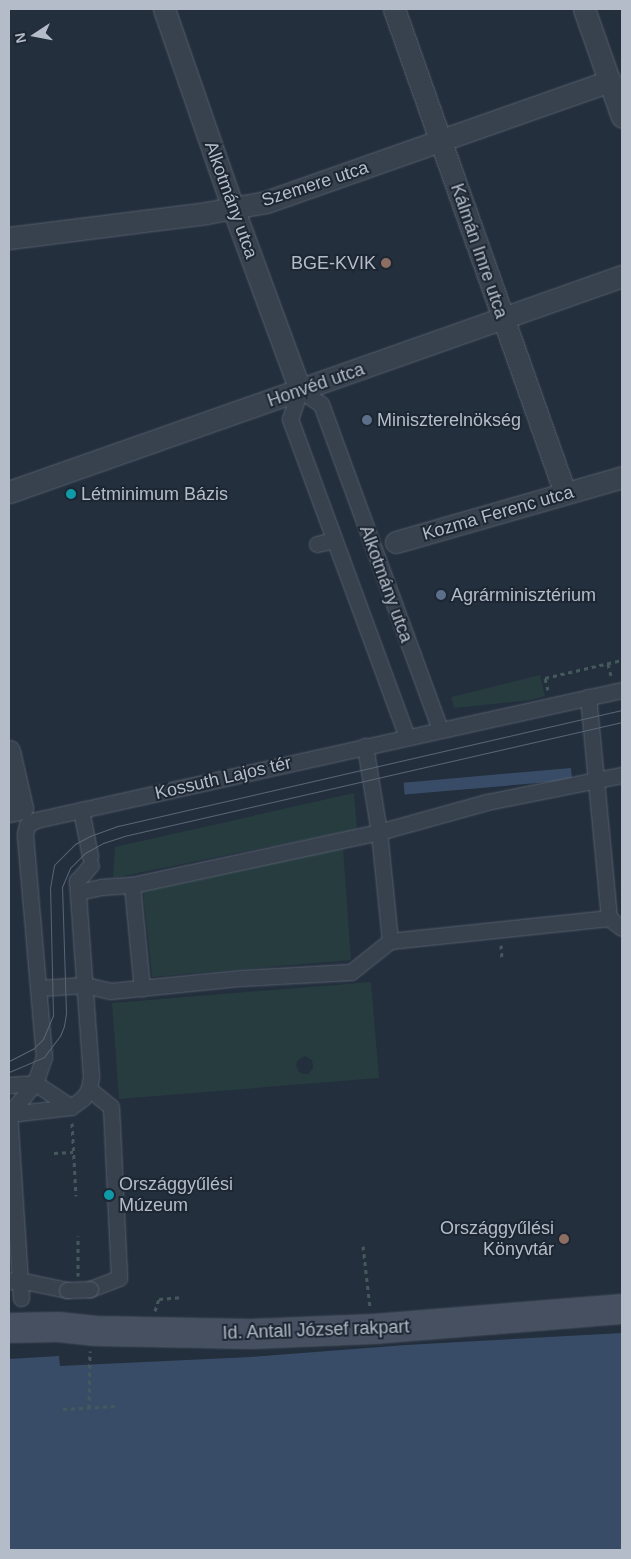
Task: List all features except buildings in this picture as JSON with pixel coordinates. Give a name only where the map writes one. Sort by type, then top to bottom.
[{"type":"main road","name":"Id. Antall József rakpart","points":[[9,1328],[58,1327],[153,1333],[251,1334],[410,1327],[622,1309]]},
{"type":"street","name":"Alkotmány utca","points":[[164,9],[233,208],[300,390],[320,404],[440,730]]},
{"type":"street","name":"Kálmán Imre utca","points":[[394,9],[565,494]]},
{"type":"street","points":[[584,9],[622,117]]},
{"type":"street","name":"Szemere utca","points":[[9,238],[266,202],[610,81]]},
{"type":"street","name":"Honvéd utca","points":[[9,492],[622,276]]},
{"type":"street","name":"Alkotmány utca","points":[[300,390],[290,419],[407,737]]},
{"type":"street","name":"Kozma Ferenc utca","points":[[373,549],[622,477]]},
{"type":"street","points":[[317,544],[334,540]]},
{"type":"street","name":"Kossuth Lajos tér","points":[[20,815],[36,820],[622,690]]},
{"type":"street","points":[[588,697],[609,918],[622,928]]},
{"type":"street","points":[[365,746],[379,832],[390,941]]},
{"type":"street","points":[[9,751],[25,834],[44,1057],[35,1083],[9,1114],[14,1281],[21,1298]]},
{"type":"street","points":[[78,892],[101,887],[132,885],[379,832],[487,802],[597,781],[622,774]]},
{"type":"street","points":[[9,1114],[71,1107],[83,1098],[89,1089],[91,1076],[77,881],[90,861],[82,810]]},
{"type":"street","points":[[132,885],[142,989]]},
{"type":"street","points":[[39,988],[85,985],[110,991],[351,972],[390,941],[501,944],[609,918]]},
{"type":"street","points":[[9,1085],[35,1083],[71,1107]]},
{"type":"street","points":[[14,1281],[67,1290],[90,1289],[119,1278],[111,1107],[89,1089]]},
{"type":"path","points":[[545,678],[622,660]]},
{"type":"path","points":[[71,1107],[76,1196]]},
{"type":"path","points":[[54,1153],[73,1152]]},
{"type":"path","points":[[363,1246],[370,1307]]},
{"type":"path","points":[[154,1312],[159,1299],[183,1297]]},
{"type":"path","points":[[89,1408],[90,1348]]},
{"type":"path","points":[[63,1409],[115,1406]]},
{"type":"green space","points":[[540,675],[545,696],[531,700],[454,708],[451,697]]},
{"type":"green space","points":[[354,793],[357,829],[113,878],[115,847]]},
{"type":"green space","points":[[343,848],[351,960],[152,977],[143,892]]},
{"type":"green space","points":[[371,982],[379,1078],[119,1099],[112,1003]],"holes":[[[305,1056],[312,1060],[313,1068],[308,1074],[299,1072],[296,1065],[298,1060]]]},
{"type":"water","points":[[571,768],[572,780],[405,795],[404,783]]},
{"type":"water","points":[[622,1333],[622,1550],[9,1550],[9,1359],[59,1356],[60,1366],[251,1357],[406,1345]]},
{"type":"tram line","points":[[9,1061],[34,1048],[43,1039],[53,1016],[50,888],[54,865],[75,844],[90,836],[118,826],[622,710]]},
{"type":"tram line","points":[[9,1072],[44,1057],[60,1036],[64,1026],[66,1013],[62,887],[70,868],[85,853],[103,843],[124,836],[622,722]]},
{"type":"place","name":"BGE-KVIK","points":[[386,263]]},
{"type":"place","name":"Miniszterelnökség","points":[[367,420]]},
{"type":"place","name":"Létminimum Bázis","points":[[71,494]]},
{"type":"place","name":"Agrárminisztérium","points":[[441,595]]},
{"type":"place","name":"Országgyűlési Múzeum","points":[[109,1195]]},
{"type":"place","name":"Országgyűlési Könyvtár","points":[[564,1239]]}]
